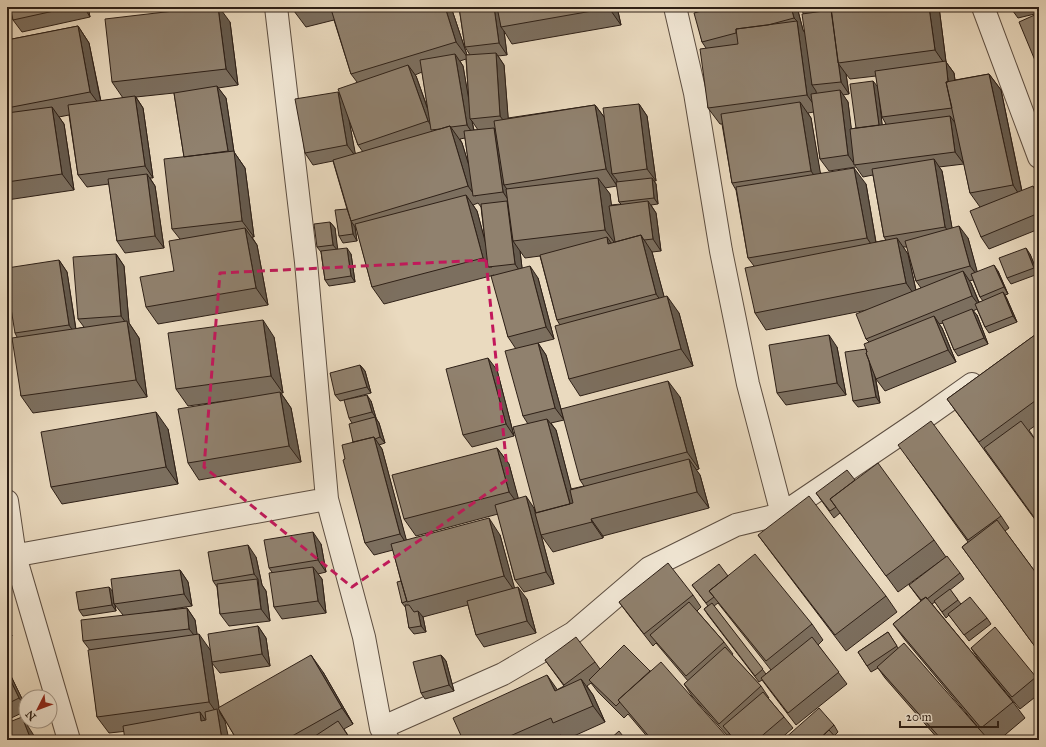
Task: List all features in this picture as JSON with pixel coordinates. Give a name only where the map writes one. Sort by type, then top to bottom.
[{"type":"street","points":[[276,7],[306,262],[327,499],[364,637],[385,734],[503,674],[573,633],[649,568],[736,525],[782,514],[988,373]]},
{"type":"street","points":[[675,7],[695,93],[721,251],[747,377],[782,514]]},
{"type":"street","points":[[983,7],[1039,157]]},
{"type":"street","points":[[11,556],[327,499]]},
{"type":"street","points":[[7,501],[11,556],[69,740]]},
{"type":"highlighted area","points":[[486,260],[508,479],[352,587],[204,467],[220,273]]},
{"type":"building","points":[[10,7],[72,7],[13,20]]},
{"type":"building","points":[[218,7],[226,69],[112,82],[105,19]]},
{"type":"building","points":[[293,7],[307,7],[294,11]]},
{"type":"building","points":[[339,7],[445,7],[456,42],[351,74],[331,9]]},
{"type":"building","points":[[459,7],[494,7],[499,43],[465,47]]},
{"type":"building","points":[[497,7],[609,7],[609,8],[501,27]]},
{"type":"building","points":[[717,7],[791,7],[794,18],[768,25],[736,29],[736,33],[702,42],[694,13]]},
{"type":"building","points":[[801,7],[821,7],[801,10]]},
{"type":"building","points":[[831,7],[929,7],[935,50],[838,63]]},
{"type":"building","points":[[831,10],[841,82],[812,85],[802,14]]},
{"type":"building","points":[[1039,13],[1039,70],[1019,22]]},
{"type":"building","points":[[797,21],[807,95],[708,108],[700,49],[738,44],[736,29]]},
{"type":"building","points":[[78,26],[90,92],[7,108],[7,40]]},
{"type":"building","points":[[496,53],[500,116],[470,119],[466,55]]},
{"type":"building","points":[[455,54],[467,125],[450,126],[431,130],[420,60]]},
{"type":"building","points":[[946,61],[948,82],[946,82],[952,108],[882,117],[875,71]]},
{"type":"building","points":[[408,65],[428,121],[358,145],[338,89]]},
{"type":"building","points":[[989,74],[1013,185],[970,193],[946,82]]},
{"type":"building","points":[[873,81],[879,125],[856,128],[850,84]]},
{"type":"building","points":[[217,86],[228,151],[184,157],[174,93]]},
{"type":"building","points":[[840,90],[848,155],[820,159],[811,94]]},
{"type":"building","points":[[338,92],[347,145],[305,153],[295,99]]},
{"type":"building","points":[[135,96],[145,166],[78,175],[68,105]]},
{"type":"building","points":[[800,102],[811,171],[732,183],[721,114]]},
{"type":"building","points":[[639,104],[647,169],[612,174],[603,108]]},
{"type":"building","points":[[595,105],[606,169],[504,185],[494,121]]},
{"type":"building","points":[[52,107],[62,174],[7,182],[7,113]]},
{"type":"building","points":[[950,116],[955,152],[854,165],[850,129]]},
{"type":"building","points":[[450,126],[468,186],[351,221],[333,160]]},
{"type":"building","points":[[494,128],[503,192],[473,196],[464,131]]},
{"type":"building","points":[[234,151],[242,221],[172,229],[164,159]]},
{"type":"building","points":[[934,159],[945,227],[884,237],[872,169]]},
{"type":"building","points":[[854,168],[867,238],[748,258],[736,187]]},
{"type":"building","points":[[147,174],[155,236],[117,241],[108,179]]},
{"type":"building","points":[[598,178],[605,230],[513,241],[506,189]]},
{"type":"building","points":[[652,178],[654,198],[619,202],[616,182]]},
{"type":"building","points":[[1033,186],[1039,200],[1039,213],[981,237],[970,211]]},
{"type":"building","points":[[466,195],[483,258],[372,287],[355,224]]},
{"type":"building","points":[[507,201],[515,264],[488,267],[481,204]]},
{"type":"building","points":[[648,201],[653,239],[644,240],[641,235],[615,242],[609,206]]},
{"type":"building","points":[[347,209],[353,234],[339,236],[335,210]]},
{"type":"building","points":[[330,222],[333,245],[317,247],[314,224]]},
{"type":"building","points":[[959,226],[970,266],[916,281],[905,241]]},
{"type":"building","points":[[245,228],[256,288],[146,307],[140,277],[174,271],[169,241]]},
{"type":"building","points":[[641,235],[656,294],[557,320],[540,255],[607,237],[608,244]]},
{"type":"building","points":[[897,238],[906,283],[755,313],[745,268]]},
{"type":"building","points":[[347,248],[351,276],[325,280],[321,251]]},
{"type":"building","points":[[1026,248],[1034,268],[1007,278],[999,258]]},
{"type":"building","points":[[116,254],[121,316],[78,319],[73,257]]},
{"type":"building","points":[[59,260],[69,325],[15,333],[7,284],[7,268]]},
{"type":"building","points":[[994,265],[1004,287],[980,297],[971,274]]},
{"type":"building","points":[[530,266],[546,327],[508,337],[491,276]]},
{"type":"building","points":[[963,271],[972,296],[866,339],[856,314]]},
{"type":"building","points":[[1003,292],[1013,316],[985,327],[975,304]]},
{"type":"building","points":[[667,296],[681,349],[569,379],[555,326]]},
{"type":"building","points":[[972,309],[984,338],[954,350],[942,321]]},
{"type":"building","points":[[934,316],[948,350],[876,379],[864,344]]},
{"type":"building","points":[[263,320],[271,376],[176,389],[168,333]]},
{"type":"building","points":[[127,321],[136,380],[21,396],[12,338]]},
{"type":"building","points":[[1039,332],[1039,398],[979,442],[947,399]]},
{"type":"building","points":[[829,335],[837,383],[777,393],[769,345]]},
{"type":"building","points":[[538,343],[555,408],[523,416],[505,351]]},
{"type":"building","points":[[866,349],[876,397],[853,401],[845,352]]},
{"type":"building","points":[[488,358],[506,424],[463,435],[446,369]]},
{"type":"building","points":[[360,365],[367,387],[335,395],[330,373]]},
{"type":"building","points":[[668,381],[687,452],[580,480],[561,409]]},
{"type":"building","points":[[280,392],[289,446],[188,463],[178,409]]},
{"type":"building","points":[[367,395],[372,412],[349,418],[344,400]]},
{"type":"building","points":[[156,412],[166,467],[51,487],[41,432]]},
{"type":"building","points":[[375,417],[380,437],[353,442],[349,424]]},
{"type":"building","points":[[547,419],[570,504],[536,513],[513,427]]},
{"type":"building","points":[[931,421],[1001,516],[968,540],[898,445]]},
{"type":"building","points":[[1021,421],[1039,445],[1039,524],[984,448]]},
{"type":"building","points":[[374,437],[400,534],[365,543],[343,460],[345,459],[342,445]]},
{"type":"building","points":[[497,448],[509,492],[404,519],[392,475]]},
{"type":"building","points":[[689,459],[697,492],[591,519],[592,522],[541,535],[535,513],[573,503],[570,490]]},
{"type":"building","points":[[878,463],[934,540],[886,576],[830,499]]},
{"type":"building","points":[[847,470],[855,480],[830,499],[836,507],[830,511],[816,493]]},
{"type":"building","points":[[526,496],[546,572],[515,580],[495,505]]},
{"type":"building","points":[[809,496],[886,596],[835,635],[758,535]]},
{"type":"building","points":[[489,518],[504,576],[407,602],[391,544]]},
{"type":"building","points":[[997,520],[1039,577],[1039,646],[1036,648],[962,547]]},
{"type":"building","points":[[313,532],[318,560],[269,568],[264,540]]},
{"type":"building","points":[[248,545],[254,574],[213,581],[208,552]]},
{"type":"building","points":[[755,554],[812,624],[766,661],[709,591]]},
{"type":"building","points":[[947,556],[960,573],[927,599],[926,597],[921,600],[909,585]]},
{"type":"building","points":[[668,563],[693,595],[644,634],[619,602]]},
{"type":"building","points":[[719,564],[728,576],[709,591],[714,597],[706,603],[692,585]]},
{"type":"building","points":[[313,567],[318,601],[274,607],[269,573]]},
{"type":"building","points":[[180,570],[184,594],[114,604],[111,579]]},
{"type":"building","points":[[257,579],[261,609],[220,614],[217,584]]},
{"type":"building","points":[[401,581],[407,601],[402,603],[397,582]]},
{"type":"building","points":[[109,587],[112,605],[79,610],[76,592]]},
{"type":"building","points":[[518,587],[527,621],[476,635],[467,601]]},
{"type":"building","points":[[950,589],[958,600],[942,612],[934,601]]},
{"type":"building","points":[[926,597],[1013,702],[981,728],[893,624]]},
{"type":"building","points":[[970,597],[987,618],[964,635],[948,614]]},
{"type":"building","points":[[689,602],[724,642],[686,676],[650,635]]},
{"type":"building","points":[[712,603],[763,669],[755,676],[704,609]]},
{"type":"building","points":[[405,605],[409,605],[414,612],[418,611],[421,626],[409,628]]},
{"type":"building","points":[[187,608],[189,629],[83,641],[81,620]]},
{"type":"building","points":[[258,626],[262,654],[212,662],[208,634]]},
{"type":"building","points":[[995,627],[1036,677],[1012,697],[971,648]]},
{"type":"building","points":[[888,632],[897,646],[867,666],[858,652]]},
{"type":"building","points":[[199,634],[209,702],[97,717],[88,650]]},
{"type":"building","points":[[576,637],[595,662],[564,685],[545,660]]},
{"type":"building","points":[[812,637],[839,672],[788,713],[761,678]]},
{"type":"building","points":[[904,643],[987,738],[984,740],[942,740],[877,667]]},
{"type":"building","points":[[624,645],[650,671],[618,700],[620,702],[616,706],[589,680]]},
{"type":"building","points":[[725,647],[761,686],[719,724],[684,684]]},
{"type":"building","points":[[311,655],[342,708],[285,740],[237,740],[218,708]]},
{"type":"building","points":[[441,655],[449,685],[421,693],[413,662]]},
{"type":"building","points":[[661,662],[727,737],[723,740],[652,740],[618,700]]},
{"type":"building","points":[[7,673],[18,698],[7,704]]},
{"type":"building","points":[[547,675],[555,691],[581,679],[593,706],[553,723],[551,718],[501,740],[463,740],[453,718]]},
{"type":"building","points":[[763,692],[784,717],[757,740],[735,740],[723,726]]},
{"type":"building","points":[[819,708],[834,725],[818,740],[783,740]]},
{"type":"building","points":[[217,709],[222,740],[125,740],[123,726],[200,712],[201,721],[206,720],[205,712]]},
{"type":"building","points":[[18,719],[18,729],[27,729],[31,740],[7,740],[7,723]]},
{"type":"building","points":[[338,721],[351,740],[309,740]]},
{"type":"building","points":[[829,730],[838,740],[819,740]]},
{"type":"building","points":[[619,731],[626,740],[609,740]]}]
